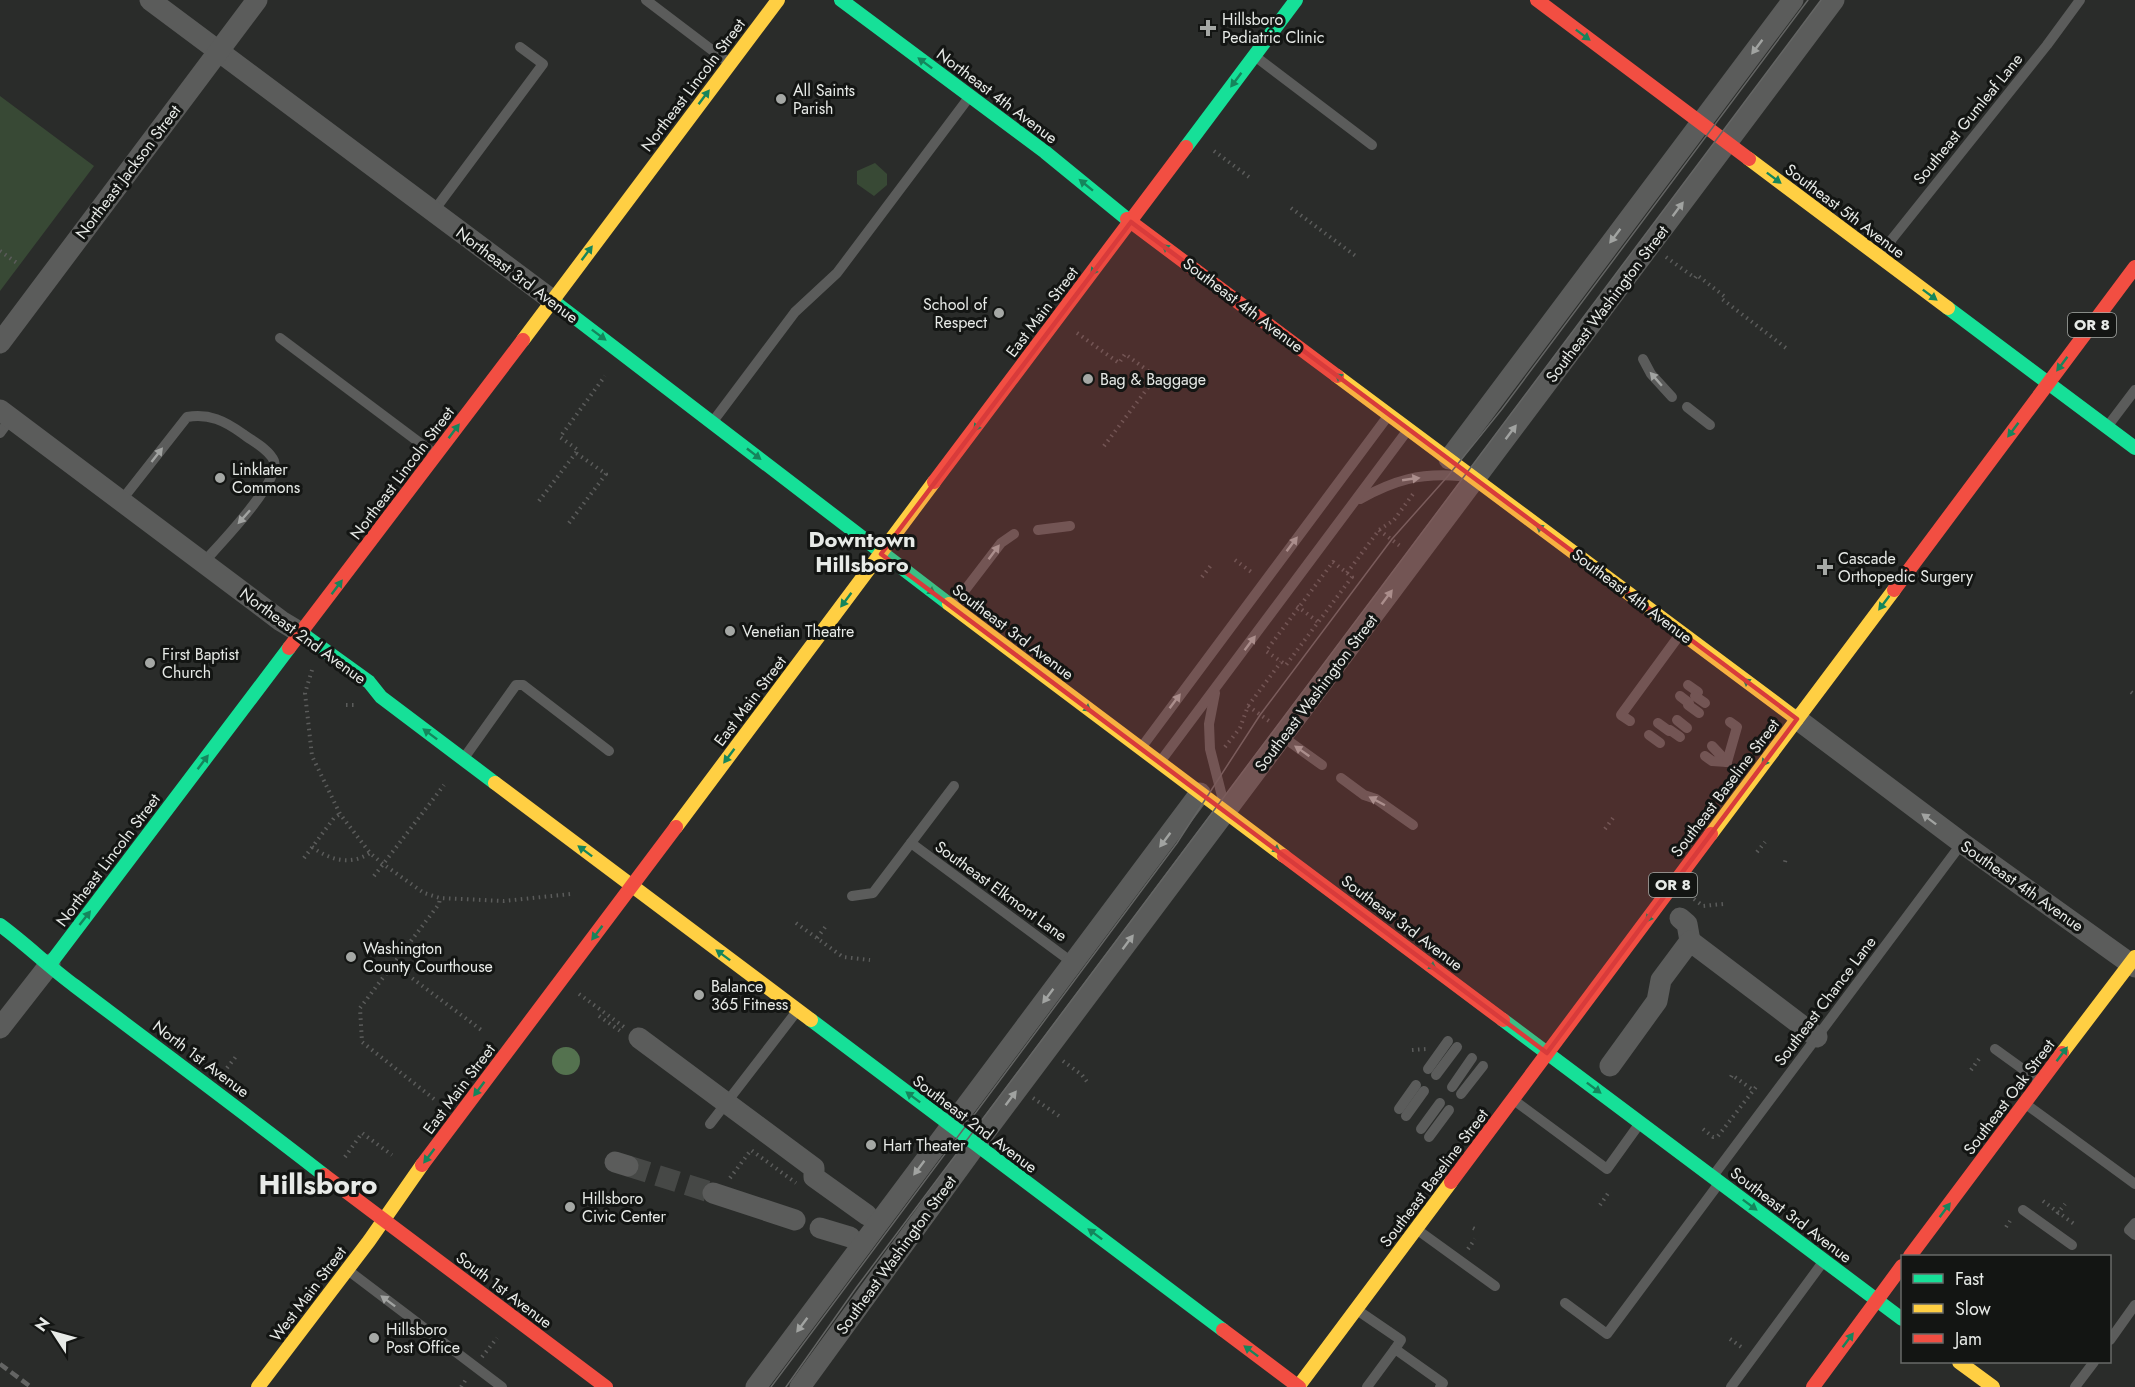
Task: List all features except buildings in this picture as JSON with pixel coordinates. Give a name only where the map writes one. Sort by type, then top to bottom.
[{"type":"main road","name":"Northeast Lincoln Street","points":[[50,964],[437,455],[778,0]]},
{"type":"main road","name":"Northeast 4th Avenue","points":[[841,0],[1045,152],[1131,222]]},
{"type":"main road","name":"East Main Street","points":[[383,1220],[1296,0]]},
{"type":"main road","name":"Southeast 5th Avenue","points":[[1537,0],[2135,448]]},
{"type":"main road","name":"Southeast 4th Avenue","points":[[1131,222],[1797,719]]},
{"type":"main road","name":"Southeast Baseline Street","points":[[1298,1387],[2135,267]]},
{"type":"main road","name":"Northeast 3rd Avenue","points":[[552,300],[713,422],[881,554]]},
{"type":"main road","name":"Southeast 3rd Avenue","points":[[881,554],[1901,1318]]},
{"type":"main road","name":"Northeast 2nd Avenue","points":[[301,633],[369,682],[381,697],[632,887]]},
{"type":"main road","name":"Southeast 2nd Avenue","points":[[632,887],[1298,1387]]},
{"type":"main road","name":"North 1st Avenue","points":[[0,925],[72,984],[206,1083],[383,1220]]},
{"type":"main road","name":"Southeast Oak Street","points":[[1911,1255],[2133,962]]},
{"type":"main road","name":"West Main Street","points":[[258,1387],[383,1220]]},
{"type":"main road","name":"South 1st Avenue","points":[[383,1220],[606,1387]]},
{"type":"main road","points":[[1813,1387],[1901,1267]]},
{"type":"main road","points":[[1960,1363],[1993,1387]]},
{"type":"street","name":"Northeast 3rd Avenue","points":[[150,0],[552,300]]},
{"type":"street","name":"Northeast Jackson Street","points":[[0,343],[256,0]]},
{"type":"street","name":"Southeast Washington Street","points":[[1449,459],[1792,0]]},
{"type":"street","name":"Southeast Washington Street","points":[[800,1387],[976,1145],[1226,812],[1276,729],[1476,479],[1834,0]]},
{"type":"street","name":"Northeast 2nd Avenue","points":[[4,420],[121,501],[281,621],[301,633]]},
{"type":"street","name":"Southeast 4th Avenue","points":[[1797,719],[1962,843],[2133,962]]},
{"type":"street","name":"Southeast Washington Street","points":[[756,1387],[1200,793]]},
{"type":"street","points":[[1680,918],[1687,924],[1690,941],[1817,1037]]},
{"type":"street","points":[[1610,1066],[1657,1001],[1661,980],[1690,941]]},
{"type":"street","points":[[0,1028],[50,964]]},
{"type":"street","points":[[639,1038],[814,1168],[814,1176],[867,1215]]},
{"type":"street","points":[[715,1194],[795,1220]]},
{"type":"street","points":[[820,1228],[850,1237]]},
{"type":"lane","points":[[646,0],[730,63]]},
{"type":"lane","name":"Southeast Gumleaf Lane","points":[[1880,258],[1892,239],[2047,45],[2080,0]]},
{"type":"lane","points":[[433,212],[543,64],[520,47]]},
{"type":"lane","points":[[1255,56],[1372,145]]},
{"type":"lane","points":[[713,422],[795,312],[837,273],[970,96]]},
{"type":"lane","points":[[280,338],[437,455]]},
{"type":"lane","points":[[1643,359],[1651,374],[1672,397]]},
{"type":"lane","points":[[2107,427],[2135,390]]},
{"type":"lane","points":[[1687,407],[1710,425]]},
{"type":"lane","points":[[1140,748],[1389,414]]},
{"type":"lane","points":[[121,501],[187,417],[197,415],[216,417],[267,452],[274,462],[274,473],[252,507],[203,562]]},
{"type":"lane","points":[[1160,763],[1408,429]]},
{"type":"lane","points":[[1357,500],[1406,478],[1448,476],[1476,479]]},
{"type":"lane","points":[[1038,530],[1070,526]]},
{"type":"lane","points":[[952,607],[1001,543],[1014,534]]},
{"type":"lane","points":[[1630,721],[1621,715],[1635,706],[1663,667],[1682,633]]},
{"type":"lane","points":[[463,759],[516,686],[523,685],[609,751]]},
{"type":"lane","points":[[1688,685],[1693,699],[1702,708]]},
{"type":"lane","points":[[1215,690],[1209,724],[1210,749],[1226,812]]},
{"type":"lane","points":[[1680,696],[1693,699]]},
{"type":"lane","points":[[1677,720],[1688,728]]},
{"type":"lane","points":[[1658,723],[1680,737]]},
{"type":"lane","points":[[1727,727],[1737,727],[1727,762]]},
{"type":"lane","points":[[1276,729],[1322,765]]},
{"type":"lane","points":[[1649,735],[1660,743]]},
{"type":"lane","points":[[1712,746],[1727,762]]},
{"type":"lane","points":[[1705,756],[1712,761],[1727,762]]},
{"type":"lane","points":[[1341,778],[1413,825]]},
{"type":"lane","points":[[852,897],[873,893],[954,786]]},
{"type":"lane","name":"Southeast Elkmont Lane","points":[[911,843],[1073,963]]},
{"type":"lane","name":"Southeast Chance Lane","points":[[1565,1303],[1607,1334],[1817,1037],[1962,843]]},
{"type":"lane","points":[[710,1124],[797,1011]]},
{"type":"lane","points":[[1432,1072],[1453,1044]]},
{"type":"lane","points":[[1995,1049],[2041,1082]]},
{"type":"lane","points":[[1452,1087],[1472,1058]]},
{"type":"lane","points":[[1461,1094],[1483,1066]]},
{"type":"lane","points":[[1403,1112],[1420,1088]]},
{"type":"lane","points":[[1512,1100],[1607,1169],[1640,1123]]},
{"type":"lane","points":[[1440,1103],[1425,1133],[1449,1110]]},
{"type":"lane","points":[[2025,1103],[2135,1184]]},
{"type":"lane","points":[[2023,1210],[2072,1245]]},
{"type":"lane","points":[[2135,1223],[2129,1230],[2135,1235]]},
{"type":"lane","points":[[1416,1228],[1496,1286]]},
{"type":"lane","points":[[1731,1387],[1824,1260]]},
{"type":"lane","points":[[347,1270],[502,1387]]},
{"type":"lane","points":[[2111,1337],[2135,1305]]},
{"type":"lane","points":[[1357,1309],[1401,1340],[1367,1387]]},
{"type":"lane","points":[[1395,1348],[1443,1383],[1440,1387]]},
{"type":"lane","points":[[2075,1387],[2093,1363]]},
{"type":"path","points":[[1214,151],[1249,177]]},
{"type":"path","points":[[1291,208],[1357,256]]},
{"type":"path","points":[[0,251],[17,263]]},
{"type":"path","points":[[1658,252],[1695,278],[1697,275],[1724,296],[1722,299],[1786,348]]},
{"type":"path","points":[[1077,333],[1119,363],[1125,354],[1166,384]]},
{"type":"path","points":[[539,501],[578,450],[560,437],[605,376]]},
{"type":"path","points":[[1104,446],[1155,377]]},
{"type":"path","points":[[568,523],[606,474],[576,453]]},
{"type":"path","points":[[1347,573],[1379,530],[1394,520],[1416,490]]},
{"type":"path","points":[[1379,530],[1400,546]]},
{"type":"path","points":[[1235,560],[1257,576]]},
{"type":"path","points":[[1333,562],[1347,573],[1352,577],[1286,665],[1266,651],[1333,562]]},
{"type":"path","points":[[1202,577],[1212,564]]},
{"type":"path","points":[[1298,606],[1318,622]]},
{"type":"path","points":[[1220,752],[1240,728],[1248,706],[1281,662]]},
{"type":"path","points":[[314,666],[305,693],[312,756],[340,814],[370,853],[415,888],[440,898],[504,902],[571,894]]},
{"type":"path","points":[[305,668],[311,674]]},
{"type":"path","points":[[1248,706],[1276,729]]},
{"type":"path","points":[[374,876],[444,785]]},
{"type":"path","points":[[304,858],[334,818],[340,814]]},
{"type":"path","points":[[1605,829],[1613,818]]},
{"type":"path","points":[[1757,852],[1765,842]]},
{"type":"path","points":[[312,847],[325,856],[340,860],[356,859],[370,853]]},
{"type":"path","points":[[434,1099],[362,1042],[360,1008],[439,904],[440,898]]},
{"type":"path","points":[[1694,899],[1703,906],[1723,904]]},
{"type":"path","points":[[796,923],[843,957],[870,960]]},
{"type":"path","points":[[817,938],[826,926]]},
{"type":"path","points":[[393,964],[484,1032]]},
{"type":"path","points":[[578,994],[639,1038]]},
{"type":"path","points":[[1412,1050],[1426,1049]]},
{"type":"path","points":[[226,1069],[238,1054]]},
{"type":"path","points":[[1057,1057],[1083,1075],[1088,1083]]},
{"type":"path","points":[[1971,1070],[1979,1059]]},
{"type":"path","points":[[1703,1129],[1713,1137],[1718,1136],[1754,1089],[1732,1075],[1731,1077]]},
{"type":"path","points":[[1030,1095],[1062,1118]]},
{"type":"path","points":[[345,1156],[362,1133],[392,1155]]},
{"type":"path","points":[[715,1194],[751,1150],[754,1152]]},
{"type":"path","points":[[1600,1205],[1609,1192],[1611,1194]]},
{"type":"path","points":[[2043,1201],[2074,1224]]},
{"type":"path","points":[[2055,1217],[2065,1204]]},
{"type":"path","points":[[2006,1227],[2010,1221]]},
{"type":"path","points":[[1730,1339],[1749,1353]]},
{"type":"highlighted area","points":[[1131,222],[1797,719],[1547,1053],[881,554]]},
{"type":"shaded area","points":[[0,96],[94,166],[0,291]]},
{"type":"shaded area","points":[[875,163],[887,174],[887,185],[874,196],[857,184],[857,171]]},
{"type":"shaded area","points":[[566,1047],[576,1051],[580,1061],[576,1071],[566,1075],[556,1071],[552,1061],[556,1051]]},
{"type":"tunnel","points":[[628,1166],[713,1193]]},
{"type":"tram line","points":[[771,1387],[1177,843],[1260,715],[1392,539],[1448,476],[1502,409],[1808,0]]},
{"type":"tram line","points":[[786,1387],[856,1288],[1821,0]]},
{"type":"railway","points":[[0,1364],[31,1387]]},
{"type":"traffic: fast","points":[[841,0],[1045,152],[1127,219]]},
{"type":"traffic: fast","points":[[1186,147],[1296,0]]},
{"type":"traffic: fast","points":[[552,300],[949,604]]},
{"type":"traffic: fast","points":[[1948,308],[2135,448]]},
{"type":"traffic: fast","points":[[301,633],[369,682],[381,697],[495,783]]},
{"type":"traffic: fast","points":[[50,964],[289,648]]},
{"type":"traffic: fast","points":[[0,925],[65,979],[324,1175]]},
{"type":"traffic: fast","points":[[811,1020],[1223,1330]]},
{"type":"traffic: fast","points":[[1503,1020],[1901,1318]]},
{"type":"traffic: slow","points":[[523,340],[778,0]]},
{"type":"traffic: slow","points":[[1749,159],[1948,308]]},
{"type":"traffic: slow","points":[[1337,376],[1797,719]]},
{"type":"traffic: slow","points":[[676,827],[934,482]]},
{"type":"traffic: slow","points":[[1711,834],[1894,590]]},
{"type":"traffic: slow","points":[[949,604],[1284,856]]},
{"type":"traffic: slow","points":[[495,783],[811,1020]]},
{"type":"traffic: slow","points":[[2062,1053],[2135,957]]},
{"type":"traffic: slow","points":[[258,1387],[369,1241],[422,1165]]},
{"type":"traffic: slow","points":[[1298,1387],[1451,1182]]},
{"type":"traffic: slow","points":[[1960,1363],[1993,1387]]},
{"type":"traffic: jam","points":[[1537,0],[1749,159]]},
{"type":"traffic: jam","points":[[934,482],[1186,147]]},
{"type":"traffic: jam","points":[[1127,219],[1337,376]]},
{"type":"traffic: jam","points":[[1894,590],[2135,267]]},
{"type":"traffic: jam","points":[[289,648],[523,340]]},
{"type":"traffic: jam","points":[[422,1165],[676,827]]},
{"type":"traffic: jam","points":[[1451,1182],[1711,834]]},
{"type":"traffic: jam","points":[[1284,856],[1503,1020]]},
{"type":"traffic: jam","points":[[1911,1255],[2062,1053]]},
{"type":"traffic: jam","points":[[324,1175],[606,1387]]},
{"type":"traffic: jam","points":[[1813,1387],[1901,1267]]},
{"type":"traffic: jam","points":[[1223,1330],[1299,1387]]},
{"type":"place","name":"Hillsboro Pediatric Clinic","points":[[1208,28]]},
{"type":"place","name":"All Saints Parish","points":[[781,99]]},
{"type":"place","name":"School of Respect","points":[[999,313]]},
{"type":"place","name":"Bag & Baggage","points":[[1088,379]]},
{"type":"place","name":"Linklater Commons","points":[[220,478]]},
{"type":"place","name":"Cascade Orthopedic Surgery","points":[[1825,567]]},
{"type":"place","name":"Venetian Theatre","points":[[730,631]]},
{"type":"place","name":"First Baptist Church","points":[[150,663]]},
{"type":"place","name":"Washington County Courthouse","points":[[351,957]]},
{"type":"place","name":"Balance 365 Fitness","points":[[699,995]]},
{"type":"place","name":"Hart Theater","points":[[871,1145]]},
{"type":"place","name":"Hillsboro Civic Center","points":[[570,1207]]},
{"type":"place","name":"Hillsboro Post Office","points":[[374,1338]]},
{"type":"district","name":"Downtown Hillsboro","points":[[862,552]]},
{"type":"district","name":"Hillsboro","points":[[318,1184]]}]
